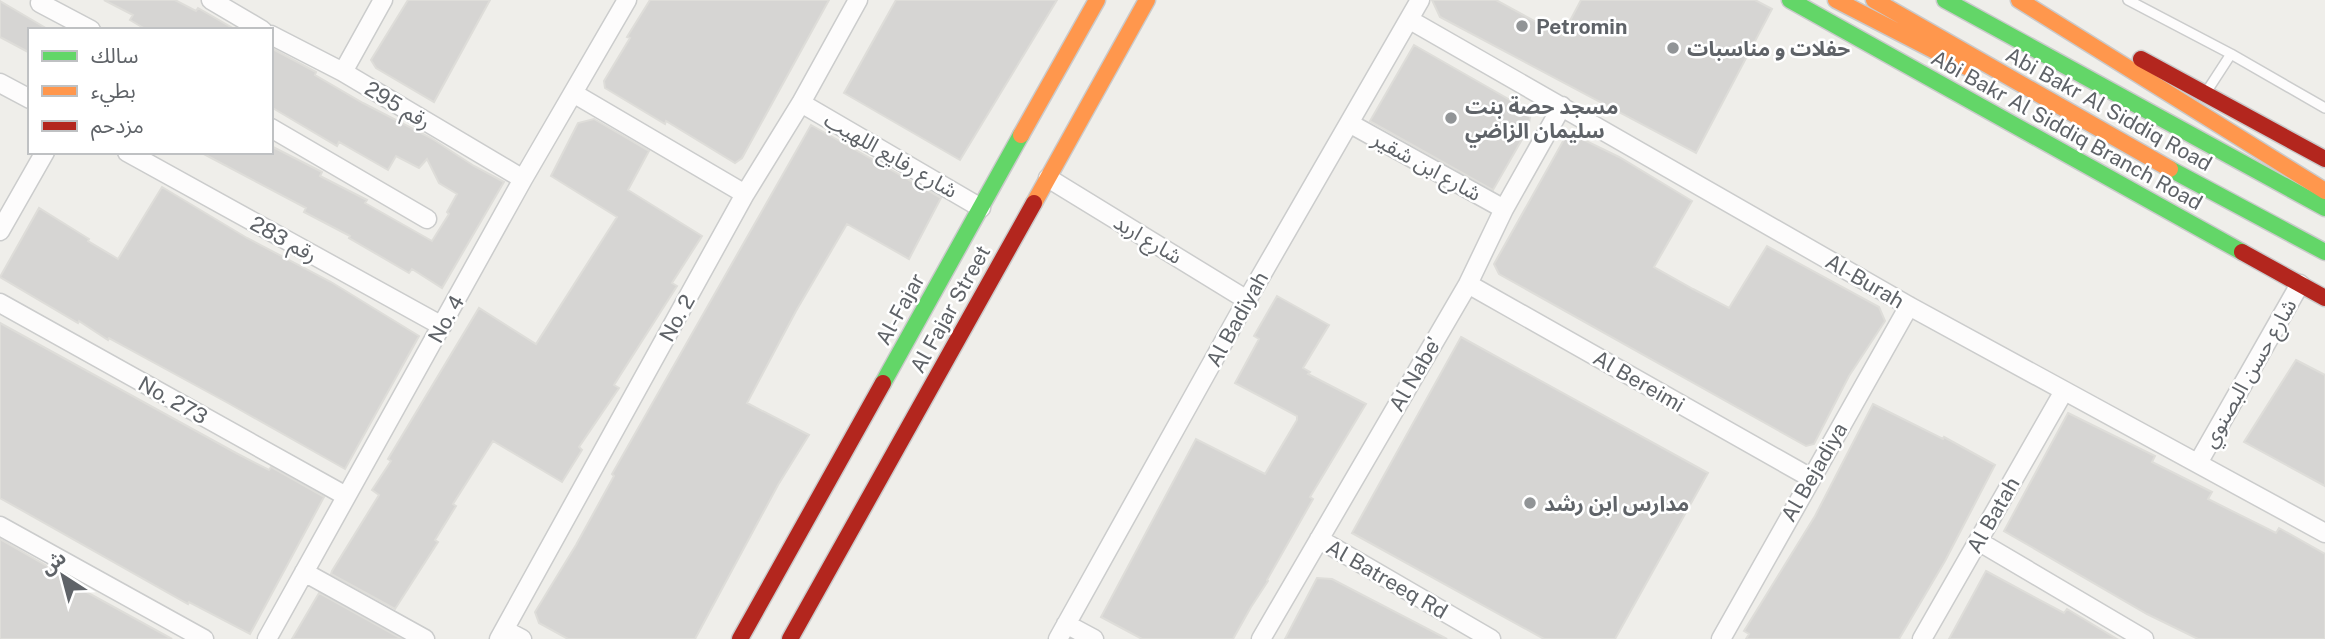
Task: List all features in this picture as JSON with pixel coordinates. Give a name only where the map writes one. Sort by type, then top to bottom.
[{"type":"main road","name":"Al-Fajar","points":[[740,639],[1097,0]]},
{"type":"main road","name":"Al Fajar Street","points":[[790,639],[1147,0]]},
{"type":"main road","name":"Abi Bakr Al Siddiq Branch Road","points":[[1790,0],[2325,298]]},
{"type":"main road","points":[[1836,0],[2325,253]]},
{"type":"main road","name":"Abi Bakr Al Siddiq Road","points":[[1874,0],[2139,152],[2325,253]]},
{"type":"main road","name":"Abi Bakr Al Siddiq Road","points":[[1945,0],[2325,208]]},
{"type":"main road","points":[[2019,0],[2325,191]]},
{"type":"main road","points":[[2028,0],[2325,159]]},
{"type":"street","points":[[211,0],[259,28]]},
{"type":"street","points":[[343,72],[383,0]]},
{"type":"street","name":"No. 4","points":[[267,639],[523,179],[627,0]]},
{"type":"street","name":"No. 2","points":[[502,634],[745,194],[801,103],[858,0]]},
{"type":"street","name":"Al Badiyah","points":[[1062,631],[1247,300],[1420,0]]},
{"type":"street","points":[[40,3],[87,28]]},
{"type":"street","name":"Al-Burah","points":[[1410,20],[1909,306],[2325,533]]},
{"type":"street","name":"رقم 295","points":[[273,36],[343,72],[523,179]]},
{"type":"street","points":[[0,83],[28,98]]},
{"type":"street","points":[[573,93],[745,194]]},
{"type":"street","name":"شارع رفايع اللهيب","points":[[801,103],[981,208]]},
{"type":"street","name":"Al Nabe'","points":[[1261,639],[1468,284],[1504,209],[1562,106]]},
{"type":"street","name":"شارع ابن شقير","points":[[1349,124],[1504,209]]},
{"type":"street","points":[[273,129],[427,219]]},
{"type":"street","points":[[0,231],[44,154]]},
{"type":"street","name":"رقم 283","points":[[131,154],[442,326]]},
{"type":"street","name":"شارع اربد","points":[[1048,178],[1247,300]]},
{"type":"street","name":"Al Bereimi","points":[[1468,284],[1811,478]]},
{"type":"street","name":"شارع حسن البصنوي","points":[[2198,463],[2300,284]]},
{"type":"street","name":"No. 273","points":[[0,303],[346,496]]},
{"type":"street","name":"Al Bejadiya","points":[[1721,639],[1909,306]]},
{"type":"street","name":"Al Batah","points":[[1922,639],[2064,391]]},
{"type":"street","points":[[0,526],[204,639]]},
{"type":"street","name":"Al Batreeq Rd","points":[[1319,539],[1491,639]]},
{"type":"street","points":[[1978,541],[2144,639]]},
{"type":"street","points":[[304,572],[425,639]]},
{"type":"street","points":[[1062,631],[1094,639]]},
{"type":"street","points":[[502,634],[522,639]]},
{"type":"lane","points":[[2127,0],[2231,54],[2325,108]]},
{"type":"lane","points":[[2206,93],[2231,54]]},
{"type":"building","points":[[104,0],[175,0],[196,11],[198,8],[233,28],[144,28],[130,20],[133,15]]},
{"type":"building","points":[[408,0],[490,0],[434,102],[376,68],[371,60]]},
{"type":"building","points":[[650,0],[829,0],[742,158],[735,163],[605,88],[604,81]]},
{"type":"building","points":[[896,0],[1057,0],[960,160],[844,93]]},
{"type":"building","name":"حفلات و مناسبات","points":[[1432,0],[1496,0],[1562,36],[1581,0],[1755,0],[1772,9],[1696,153],[1440,17]]},
{"type":"building","points":[[0,1],[46,28],[28,28],[28,52],[0,37]]},
{"type":"building","name":"مسجد حصة بنت سليمان الزاضي","points":[[1414,45],[1531,112],[1528,129],[1493,190],[1370,121]]},
{"type":"building","points":[[273,49],[504,182],[442,288],[412,269],[409,273],[349,238],[350,236],[304,212],[306,208],[204,154],[273,154],[273,147],[322,172],[320,176],[367,200],[365,203],[432,241],[449,214],[447,212],[457,194],[439,183],[427,159],[419,168],[396,156],[388,170],[339,142],[337,146],[273,108]]},
{"type":"building","points":[[594,119],[649,151],[628,190],[702,236],[672,283],[677,286],[614,385],[619,388],[579,447],[582,450],[562,482],[493,441],[453,504],[456,506],[435,540],[438,542],[395,609],[331,574],[332,571],[379,495],[372,490],[391,461],[388,459],[479,308],[536,344],[617,217],[551,176],[578,123]]},
{"type":"building","points":[[811,125],[941,198],[909,259],[847,224],[796,311],[747,403],[809,435],[778,485],[695,639],[568,639],[539,623],[535,612],[576,545],[614,476],[612,474]]},
{"type":"building","points":[[1566,136],[1576,136],[1619,157],[1692,201],[1654,267],[1693,289],[1729,308],[1767,246],[1879,307],[1885,321],[1849,376],[1814,444],[1806,446],[1499,274],[1494,264]]},
{"type":"building","points":[[162,187],[247,238],[331,282],[419,336],[345,469],[109,338],[108,340],[0,277],[39,208],[118,259]]},
{"type":"building","points":[[1277,296],[1329,325],[1303,368],[1310,372],[1308,374],[1366,404],[1310,497],[1313,499],[1233,639],[1142,639],[1101,617],[1196,439],[1265,474],[1297,420],[1297,416],[1235,383],[1259,339],[1254,336]]},
{"type":"building","points":[[0,323],[236,453],[269,470],[271,467],[324,497],[250,634],[189,602],[188,604],[0,498]]},
{"type":"building","name":"مدارس ابن رشد","points":[[1461,337],[1708,473],[1615,639],[1544,639],[1352,533]]},
{"type":"building","points":[[2296,360],[2325,375],[2325,486],[2244,442]]},
{"type":"building","points":[[1873,404],[1943,439],[1944,437],[1995,465],[1945,561],[1899,639],[1746,639],[1749,634],[1744,631],[1815,516]]},
{"type":"building","points":[[2068,413],[2155,456],[2152,462],[2212,492],[2208,499],[2276,533],[2279,528],[2325,554],[2325,639],[2198,639],[2147,614],[2004,531]]},
{"type":"building","points":[[0,539],[82,586],[81,589],[172,639],[0,639]]},
{"type":"building","points":[[1986,571],[2064,613],[2067,609],[2117,639],[1949,639]]},
{"type":"building","points":[[1317,578],[1332,579],[1447,639],[1285,639]]},
{"type":"building","points":[[319,593],[402,639],[292,639]]},
{"type":"traffic: fast","points":[[1790,0],[2242,252]]},
{"type":"traffic: fast","points":[[1945,0],[2325,208]]},
{"type":"traffic: fast","points":[[883,383],[1021,135]]},
{"type":"traffic: fast","points":[[2170,169],[2325,252]]},
{"type":"traffic: slow","points":[[1021,135],[1097,0]]},
{"type":"traffic: slow","points":[[1034,203],[1147,0]]},
{"type":"traffic: slow","points":[[1836,0],[1966,67]]},
{"type":"traffic: slow","points":[[1874,0],[2170,169]]},
{"type":"traffic: slow","points":[[2019,0],[2325,191]]},
{"type":"traffic: jam","points":[[2141,59],[2325,159]]},
{"type":"traffic: jam","points":[[790,639],[1034,203]]},
{"type":"traffic: jam","points":[[2242,252],[2325,298]]},
{"type":"traffic: jam","points":[[740,639],[883,383]]},
{"type":"place","name":"Petromin","points":[[1522,26]]},
{"type":"place","name":"حفلات و مناسبات","points":[[1673,48]]},
{"type":"place","name":"مسجد حصة بنت سليمان الزاضي","points":[[1451,118]]},
{"type":"place","name":"مدارس ابن رشد","points":[[1530,503]]}]
